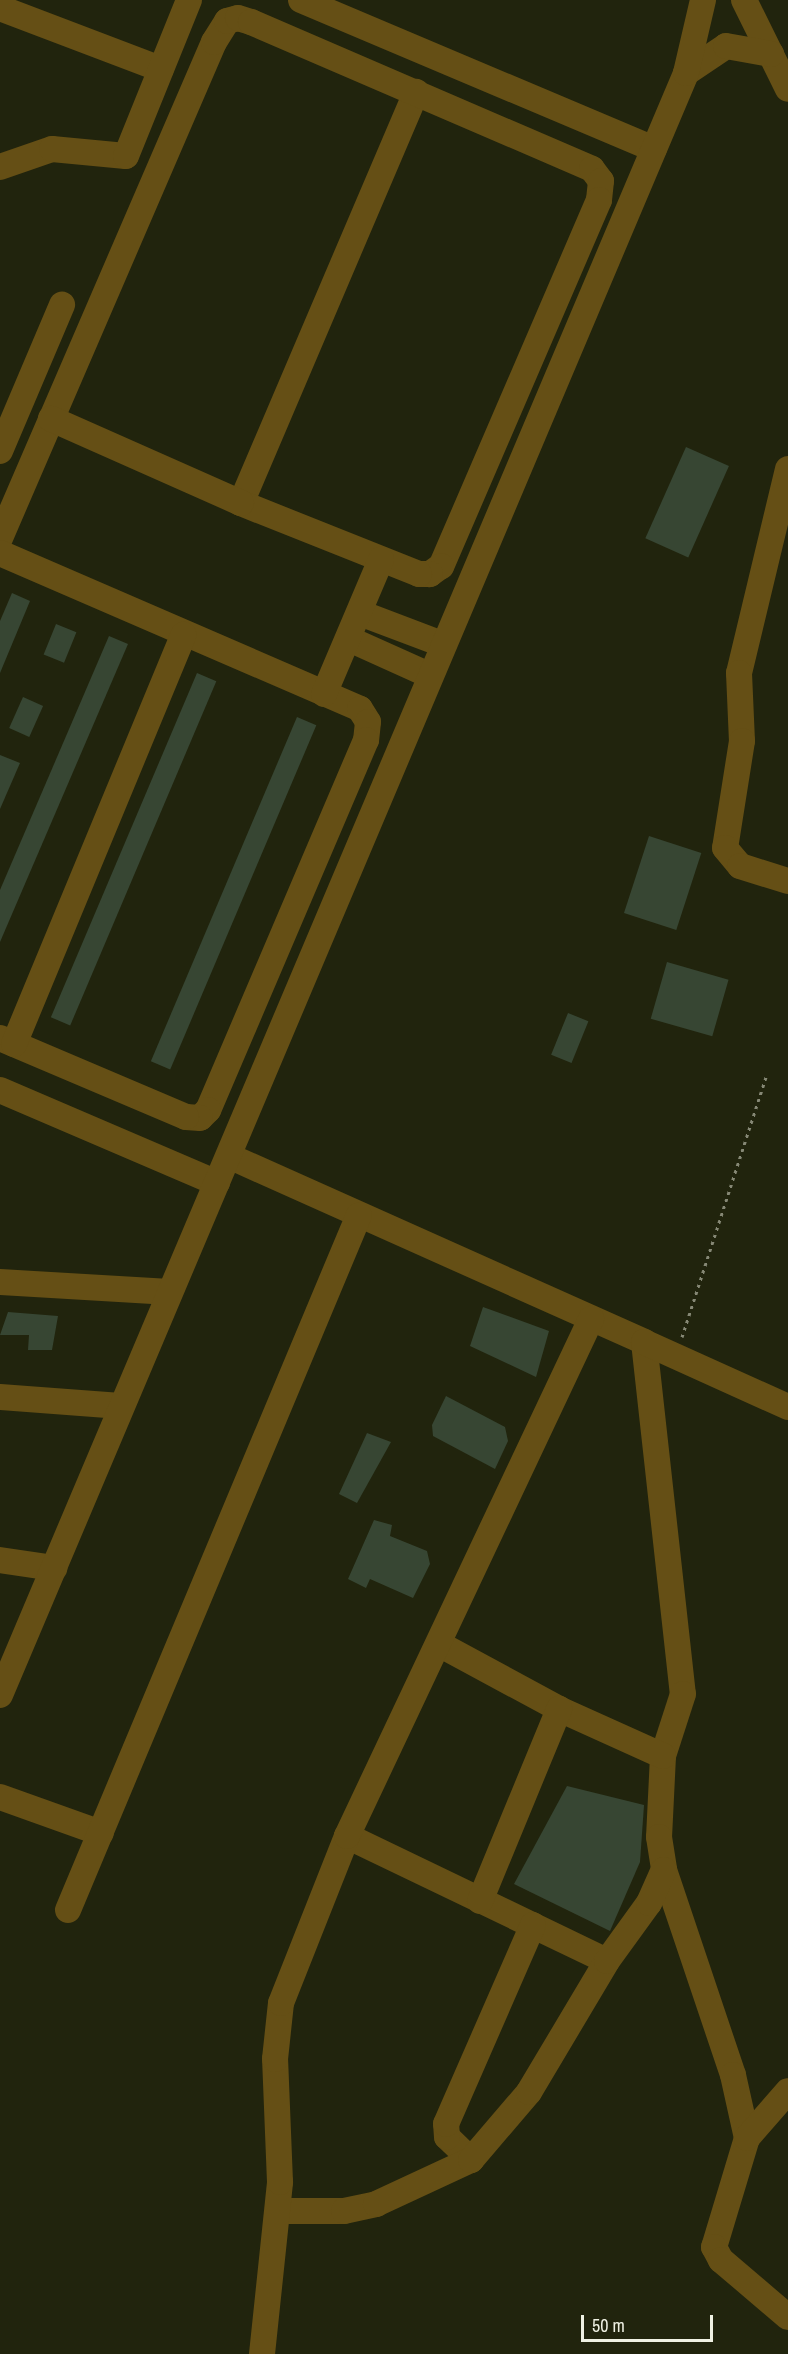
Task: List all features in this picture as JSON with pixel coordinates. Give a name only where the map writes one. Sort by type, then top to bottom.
[{"type":"street","points":[[0,168],[52,149],[126,156],[190,0]]},
{"type":"street","points":[[301,0],[654,149]]},
{"type":"street","points":[[0,1695],[217,1183],[231,1156],[442,644],[686,73],[703,0]]},
{"type":"street","points":[[744,0],[788,89]]},
{"type":"street","points":[[0,8],[161,69]]},
{"type":"street","points":[[0,538],[51,419],[227,21],[238,18],[251,21],[592,169],[601,181],[599,200],[441,566],[419,574],[381,560],[241,503],[51,419]]},
{"type":"street","points":[[686,73],[726,46],[771,54]]},
{"type":"street","points":[[241,503],[416,92]]},
{"type":"street","points":[[0,451],[62,305]]},
{"type":"street","points":[[788,469],[739,673],[742,741],[726,841],[731,858],[740,866],[788,881]]},
{"type":"street","points":[[0,553],[183,635],[360,709],[368,722],[366,740],[208,1110],[200,1118],[186,1117],[7,1041],[183,635]]},
{"type":"street","points":[[324,694],[350,639],[381,560]]},
{"type":"street","points":[[360,613],[442,644]]},
{"type":"street","points":[[350,639],[429,675]]},
{"type":"street","points":[[0,1090],[217,1183]]},
{"type":"street","points":[[231,1156],[788,1407]]},
{"type":"street","points":[[68,1910],[359,1215]]},
{"type":"street","points":[[0,1282],[170,1293]]},
{"type":"street","points":[[262,2354],[278,2211],[275,2059],[281,2002],[347,1836],[591,1319]]},
{"type":"street","points":[[644,1342],[683,1694],[663,1756],[657,1813],[664,1870],[733,2075],[747,2138]]},
{"type":"street","points":[[0,1397],[122,1406]]},
{"type":"street","points":[[0,1560],[54,1568]]},
{"type":"street","points":[[439,1644],[559,1709],[663,1756]]},
{"type":"street","points":[[480,1901],[559,1709]]},
{"type":"street","points":[[0,1797],[100,1833]]},
{"type":"street","points":[[347,1836],[607,1961]]},
{"type":"street","points":[[278,2211],[344,2211],[376,2204],[471,2160],[530,2092],[607,1961],[649,1903],[664,1870]]},
{"type":"street","points":[[471,2160],[447,2138],[446,2124],[532,1925]]},
{"type":"street","points":[[788,2091],[747,2138],[714,2247],[721,2260],[788,2317]]},
{"type":"path","points":[[676,1356],[767,1074]]},
{"type":"building","points":[[686,447],[729,466],[688,557],[645,538]]},
{"type":"building","points":[[12,593],[30,601],[0,673],[0,621]]},
{"type":"building","points":[[56,624],[76,632],[64,663],[44,655]]},
{"type":"building","points":[[109,636],[128,644],[0,942],[0,890]]},
{"type":"building","points":[[197,673],[216,681],[70,1025],[51,1017]]},
{"type":"building","points":[[23,697],[43,706],[29,737],[9,728]]},
{"type":"building","points":[[297,717],[316,725],[170,1069],[151,1061]]},
{"type":"building","points":[[0,755],[20,763],[0,809]]},
{"type":"building","points":[[649,836],[701,853],[676,930],[624,913]]},
{"type":"building","points":[[667,962],[729,980],[712,1036],[651,1019]]},
{"type":"building","points":[[568,1013],[588,1021],[572,1063],[551,1055]]},
{"type":"building","points":[[483,1307],[549,1331],[536,1377],[470,1346]]},
{"type":"building","points":[[8,1312],[58,1316],[52,1350],[28,1350],[29,1335],[0,1335]]},
{"type":"building","points":[[446,1396],[505,1427],[508,1441],[495,1469],[433,1436],[432,1425]]},
{"type":"building","points":[[367,1433],[391,1442],[357,1503],[339,1494]]},
{"type":"building","points":[[374,1520],[392,1525],[390,1536],[427,1551],[430,1564],[413,1598],[370,1579],[366,1588],[348,1579]]},
{"type":"building","points":[[567,1786],[644,1805],[640,1862],[610,1931],[514,1884]]}]
